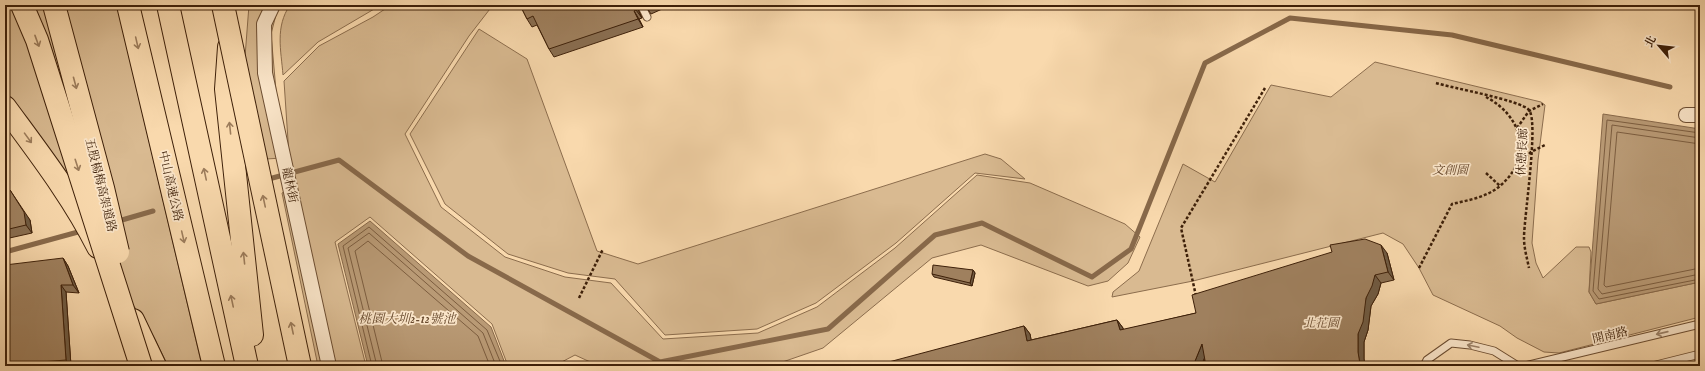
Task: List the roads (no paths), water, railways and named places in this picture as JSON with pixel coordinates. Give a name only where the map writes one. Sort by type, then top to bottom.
[{"type":"highway","points":[[22,5],[37,40],[140,366]]},
{"type":"highway","name":"五股楊梅高架道路","points":[[54,5],[103,188],[144,366]]},
{"type":"highway","name":"中山高速公路","points":[[128,5],[214,366]]},
{"type":"highway","points":[[168,5],[247,366]]},
{"type":"highway","points":[[223,5],[300,366]]},
{"type":"highway","points":[[232,5],[226,89],[256,366]]},
{"type":"highway","points":[[5,107],[47,164],[91,233],[155,366]]},
{"type":"street","name":"龍林街","points":[[273,5],[264,24],[265,73],[329,366]]},
{"type":"lane","points":[[641,5],[647,17]]},
{"type":"lane","name":"開南路","points":[[1525,366],[1700,324]]},
{"type":"lane","points":[[1424,366],[1427,360],[1451,343],[1470,345],[1494,351],[1518,366]]},
{"type":"lane","points":[[1652,366],[1700,354]]},
{"type":"water","points":[[1603,114],[1700,129],[1700,282],[1596,304],[1589,292]]},
{"type":"water","name":"桃園大圳2-12號池","points":[[370,221],[491,327],[506,366],[368,366],[338,244]]},
{"type":"waterway","points":[[265,180],[339,160],[468,256],[660,362],[828,329],[935,235],[982,223],[1092,277],[1131,249],[1205,63],[1290,18],[1452,35],[1670,87]]},
{"type":"waterway","points":[[115,222],[153,211]]},
{"type":"waterway","points":[[5,252],[78,232]]},
{"type":"park label","name":"文創園","points":[[1450,170]]},
{"type":"park label","name":"北花園","points":[[1321,323]]}]
